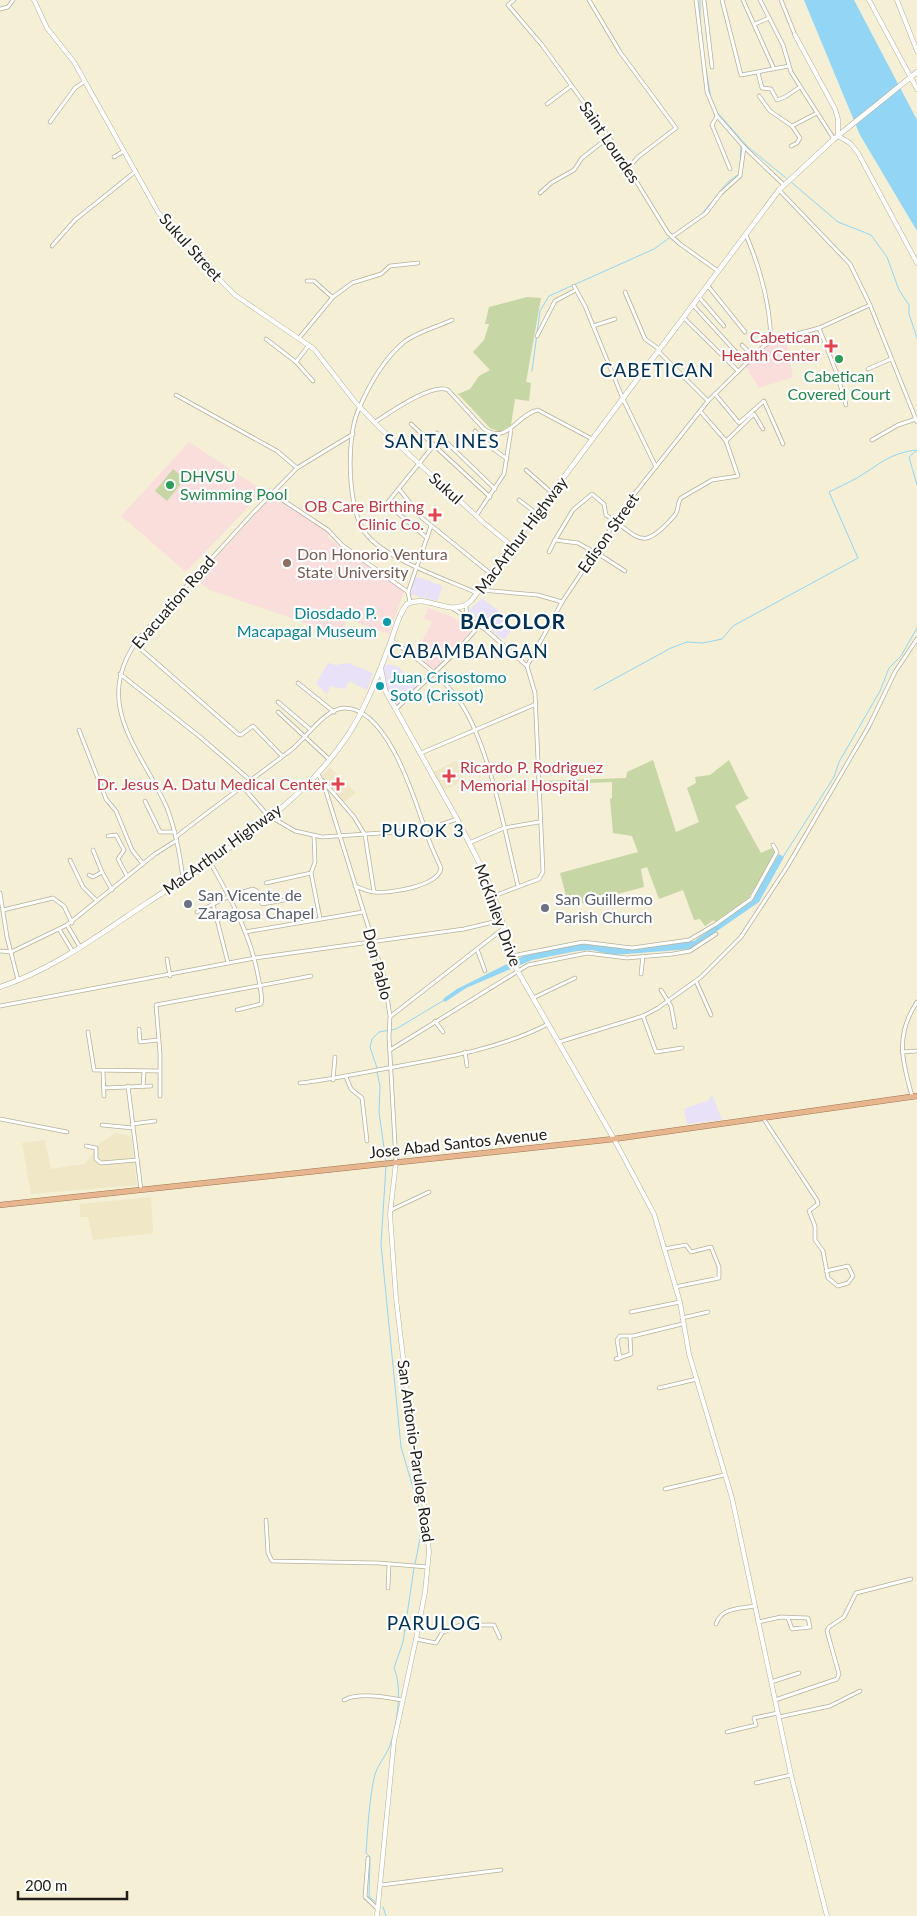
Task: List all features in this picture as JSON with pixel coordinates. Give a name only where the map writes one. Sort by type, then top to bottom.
[{"type":"highway","name":"Jose Abad Santos Avenue","points":[[0,1205],[614,1139],[914,1096]]},
{"type":"main road","name":"MacArthur Highway","points":[[0,987],[18,980],[80,948],[210,862],[270,817],[317,773],[330,760],[360,714],[371,693],[403,610],[410,602],[419,601],[452,608],[466,605],[479,591],[779,190],[838,136],[902,82],[917,72]]},
{"type":"main road","name":"McKinley Drive","points":[[381,668],[385,690],[457,819],[494,896],[517,969],[614,1139]]},
{"type":"main road","points":[[371,693],[378,689],[385,690]]},
{"type":"street","points":[[0,9],[8,7],[13,0]]},
{"type":"street","name":"Sukul Street","points":[[34,0],[47,28],[71,56],[86,81],[168,225],[210,271],[244,301],[300,338],[324,359],[360,407]]},
{"type":"street","name":"Saint Lourdes","points":[[514,0],[508,5],[609,137],[670,236],[719,271]]},
{"type":"street","points":[[589,0],[626,60],[676,128],[634,160],[629,167]]},
{"type":"street","points":[[696,0],[707,92],[717,116],[739,142],[784,185]]},
{"type":"street","points":[[704,0],[712,67]]},
{"type":"street","points":[[722,0],[739,73],[744,76],[789,66]]},
{"type":"street","points":[[743,0],[774,69]]},
{"type":"street","points":[[760,0],[790,60],[789,66],[816,114],[838,136],[850,143],[858,153],[917,263]]},
{"type":"street","points":[[781,0],[795,35],[835,109],[838,119],[838,136]]},
{"type":"street","points":[[869,0],[917,89]]},
{"type":"street","points":[[898,0],[917,51]]},
{"type":"street","points":[[755,24],[769,18]]},
{"type":"street","points":[[758,73],[762,88],[771,89],[777,100],[800,87]]},
{"type":"street","points":[[50,122],[75,88],[86,81]]},
{"type":"street","points":[[547,104],[571,86]]},
{"type":"street","points":[[759,96],[770,112],[792,126],[800,138],[797,143],[791,146]]},
{"type":"street","points":[[792,126],[816,114]]},
{"type":"street","points":[[717,116],[712,125],[730,169]]},
{"type":"street","points":[[540,193],[551,183],[574,170],[582,158],[609,137]]},
{"type":"street","points":[[670,236],[706,213],[721,193],[740,176],[743,146]]},
{"type":"street","points":[[114,157],[124,150]]},
{"type":"street","points":[[52,246],[75,220],[136,171]]},
{"type":"street","points":[[779,190],[848,261],[870,305],[916,421],[898,425],[872,440]]},
{"type":"street","points":[[746,235],[754,254],[770,308],[771,341],[819,328],[870,305]]},
{"type":"street","points":[[300,338],[333,297],[352,283],[381,274],[390,266],[418,263]]},
{"type":"street","points":[[307,282],[314,281],[333,297]]},
{"type":"street","points":[[708,286],[744,332]]},
{"type":"street","points":[[537,336],[555,301],[575,288],[593,326],[622,399],[656,467]]},
{"type":"street","points":[[624,292],[645,339],[659,350],[708,401]]},
{"type":"street","points":[[699,297],[724,326]]},
{"type":"street","points":[[693,305],[746,363]]},
{"type":"street","points":[[684,318],[738,372]]},
{"type":"street","points":[[593,326],[615,319]]},
{"type":"street","points":[[452,320],[412,337],[403,343],[376,376],[360,407],[353,434],[351,487],[356,518],[372,541],[390,554],[417,566],[479,591],[538,595],[562,602]]},
{"type":"street","points":[[819,328],[835,366],[846,405]]},
{"type":"street","points":[[266,339],[296,362],[313,381]]},
{"type":"street","name":"Edison Street","points":[[527,666],[562,602],[615,521],[708,401],[753,356],[771,341]]},
{"type":"street","points":[[742,344],[753,356]]},
{"type":"street","points":[[296,362],[309,345]]},
{"type":"street","points":[[868,369],[890,359]]},
{"type":"street","points":[[375,422],[433,389],[441,388],[448,390],[488,432],[498,434],[511,430],[530,413],[538,410],[592,439]]},
{"type":"street","points":[[715,394],[739,423],[764,401],[783,444]]},
{"type":"street","points":[[176,395],[277,451],[297,468]]},
{"type":"street","name":"Sukul","points":[[360,407],[419,464],[512,546]]},
{"type":"street","points":[[549,552],[573,510],[586,497],[592,494],[604,504],[605,513],[637,537],[646,539],[653,536],[676,514],[678,502],[682,498],[715,479],[738,476],[726,441],[700,411]]},
{"type":"street","points":[[726,441],[754,414],[763,429]]},
{"type":"street","points":[[411,424],[490,497]]},
{"type":"street","points":[[476,516],[504,474],[511,430]]},
{"type":"street","points":[[475,431],[492,448],[507,459]]},
{"type":"street","points":[[437,432],[495,489]]},
{"type":"street","name":"Evacuation Road","points":[[184,879],[177,839],[166,808],[120,716],[118,688],[120,674],[134,644],[272,493],[297,468],[353,434]]},
{"type":"street","points":[[427,538],[389,505],[389,500],[434,445]]},
{"type":"street","points":[[526,470],[552,493]]},
{"type":"street","points":[[399,489],[414,509],[432,526],[491,574]]},
{"type":"street","points":[[272,493],[328,530],[342,545],[408,592]]},
{"type":"street","points":[[519,500],[536,514]]},
{"type":"street","points":[[410,602],[408,592],[432,526]]},
{"type":"street","points":[[555,540],[578,543],[625,571]]},
{"type":"street","points":[[466,605],[467,618]]},
{"type":"street","points":[[452,608],[479,626],[527,666],[533,683],[536,704],[542,876],[539,879],[494,896]]},
{"type":"street","points":[[396,709],[435,673],[479,626]]},
{"type":"street","points":[[559,1042],[643,1016],[696,981],[726,955],[755,918],[861,741],[895,672],[917,639]]},
{"type":"street","points":[[391,640],[435,673],[460,703],[474,730],[504,828],[518,886]]},
{"type":"street","points":[[134,644],[238,734],[241,736],[254,726],[282,756]]},
{"type":"street","points":[[120,674],[199,736],[250,780]]},
{"type":"street","points":[[298,683],[334,712]]},
{"type":"street","points":[[278,702],[311,730]]},
{"type":"street","points":[[421,754],[536,704]]},
{"type":"street","points":[[0,952],[11,952],[72,923],[81,912],[96,900],[112,890],[142,864],[177,839],[250,780],[293,750],[311,730],[334,712],[344,708],[360,714],[377,726],[394,751],[414,794],[425,830],[441,868],[440,873],[415,887],[374,892],[355,886]]},
{"type":"street","points":[[278,712],[330,760]]},
{"type":"street","points":[[79,730],[106,799],[116,811],[132,850],[142,864]]},
{"type":"street","name":"Don Pablo","points":[[317,773],[321,779],[340,836],[384,977],[390,1016],[394,1163]]},
{"type":"street","points":[[321,779],[354,817],[365,835],[374,892]]},
{"type":"street","points":[[243,787],[270,817],[288,828],[314,837],[425,830],[457,819]]},
{"type":"street","points":[[145,800],[160,832],[175,832]]},
{"type":"street","points":[[469,843],[504,828],[539,822]]},
{"type":"street","points":[[108,836],[116,835],[124,850],[118,860],[127,876]]},
{"type":"street","points":[[314,837],[315,862],[311,873],[320,918]]},
{"type":"street","points":[[513,958],[583,942],[632,948],[689,940],[716,924],[750,899],[777,852],[773,845]]},
{"type":"street","points":[[93,850],[112,890]]},
{"type":"street","points":[[70,860],[83,887],[96,900]]},
{"type":"street","points":[[210,862],[230,896],[246,932],[255,958],[260,985],[261,1004],[237,1010]]},
{"type":"street","points":[[89,876],[93,877],[102,872]]},
{"type":"street","points":[[266,883],[311,873]]},
{"type":"street","points":[[197,912],[230,896],[255,889],[262,904],[285,900]]},
{"type":"street","points":[[0,893],[18,980]]},
{"type":"street","points":[[3,910],[53,898],[64,906],[72,923]]},
{"type":"street","points":[[214,904],[228,963]]},
{"type":"street","points":[[246,932],[363,912]]},
{"type":"street","points":[[0,1006],[88,988],[170,976],[255,958],[464,928],[502,920]]},
{"type":"street","points":[[67,925],[80,948]]},
{"type":"street","points":[[390,1016],[504,928]]},
{"type":"street","points":[[59,929],[73,952]]},
{"type":"street","points":[[390,1050],[517,969],[552,958],[581,953],[627,958],[690,951],[716,934]]},
{"type":"street","points":[[477,949],[485,971]]},
{"type":"street","points":[[642,974],[644,956]]},
{"type":"street","points":[[167,959],[170,976]]},
{"type":"street","points":[[160,1096],[156,1004],[311,976]]},
{"type":"street","points":[[533,998],[575,978]]},
{"type":"street","points":[[696,981],[711,1015]]},
{"type":"street","points":[[661,990],[668,1001],[675,1027]]},
{"type":"street","points":[[914,1096],[903,1067],[902,1052],[905,1025],[917,1002]]},
{"type":"street","points":[[643,1016],[652,1047],[656,1052],[682,1048]]},
{"type":"street","points":[[435,1021],[443,1032]]},
{"type":"street","points":[[300,1083],[333,1080],[456,1055],[535,1031],[548,1024]]},
{"type":"street","points":[[139,1029],[140,1042],[158,1040]]},
{"type":"street","points":[[88,1032],[92,1068],[103,1071],[159,1071]]},
{"type":"street","points":[[902,1052],[917,1051]]},
{"type":"street","points":[[465,1052],[467,1066]]},
{"type":"street","points":[[333,1080],[334,1057]]},
{"type":"street","points":[[103,1071],[104,1096]]},
{"type":"street","points":[[143,1087],[144,1071]]},
{"type":"street","points":[[346,1077],[350,1089],[362,1098],[367,1141]]},
{"type":"street","points":[[128,1086],[141,1190]]},
{"type":"street","points":[[104,1088],[151,1086]]},
{"type":"street","points":[[762,1118],[817,1200],[818,1204],[809,1211],[815,1226],[814,1240],[824,1251],[826,1270],[828,1278],[838,1286],[848,1283],[853,1276],[848,1266],[826,1270]]},
{"type":"street","points":[[0,1119],[67,1132]]},
{"type":"street","points":[[102,1125],[133,1126],[155,1121]]},
{"type":"street","points":[[614,1139],[646,1197],[680,1302],[682,1324],[732,1498],[791,1775],[827,1916]]},
{"type":"street","points":[[86,1146],[96,1148],[96,1159],[101,1163],[137,1160]]},
{"type":"street","name":"San Antonio-Parulog Road","points":[[377,1916],[394,1741],[400,1700],[416,1639],[429,1552],[425,1509],[412,1433],[396,1298],[390,1210],[394,1163]]},
{"type":"street","points":[[390,1210],[429,1192]]},
{"type":"street","points":[[664,1249],[686,1245],[691,1252],[711,1248],[719,1267],[719,1278],[675,1287]]},
{"type":"street","points":[[631,1312],[680,1302]]},
{"type":"street","points":[[681,1318],[708,1312]]},
{"type":"street","points":[[630,1336],[631,1354],[618,1359],[617,1338],[623,1335],[630,1336],[682,1324]]},
{"type":"street","points":[[659,1388],[697,1378]]},
{"type":"street","points":[[665,1489],[724,1475]]},
{"type":"street","points":[[266,1520],[268,1553],[272,1561],[389,1564],[427,1567]]},
{"type":"street","points":[[388,1588],[389,1564]]},
{"type":"street","points":[[775,1700],[837,1678],[839,1674],[826,1631],[844,1617],[856,1593],[910,1579]]},
{"type":"street","points":[[716,1624],[719,1615],[724,1612],[754,1606]]},
{"type":"street","points":[[758,1622],[781,1617],[808,1618],[810,1627],[794,1630],[788,1618]]},
{"type":"street","points":[[416,1639],[438,1643],[442,1633],[466,1623],[494,1625],[500,1638]]},
{"type":"street","points":[[771,1682],[799,1673]]},
{"type":"street","points":[[727,1732],[756,1725],[754,1718],[830,1706],[860,1691]]},
{"type":"street","points":[[344,1700],[349,1697],[377,1696],[400,1700]]},
{"type":"street","points":[[756,1783],[791,1775]]},
{"type":"street","points":[[368,1858],[365,1897],[378,1910]]},
{"type":"street","points":[[381,1885],[501,1870]]},
{"type":"shaded area","points":[[786,339],[793,377],[759,388],[745,365],[770,342]]},
{"type":"shaded area","points":[[189,442],[268,494],[257,498],[186,572],[121,516]]},
{"type":"shaded area","name":"Don Honorio Ventura State University","points":[[273,495],[324,529],[329,534],[327,537],[403,590],[404,592],[389,634],[346,618],[343,636],[210,590],[196,580]]},
{"type":"shaded area","points":[[415,576],[443,586],[437,601],[425,598],[428,588],[424,598],[410,594]]},
{"type":"shaded area","points":[[482,598],[511,620],[509,623],[513,628],[504,640],[469,614],[469,610]]},
{"type":"shaded area","points":[[428,608],[443,613],[473,628],[435,670],[415,655],[432,622],[424,618]]},
{"type":"shaded area","points":[[328,663],[336,665],[348,663],[373,673],[367,690],[349,681],[345,689],[330,686],[327,694],[316,684]]},
{"type":"shaded area","points":[[388,664],[399,667],[417,689],[398,706],[385,687],[383,666]]},
{"type":"shaded area","name":"Ricardo P. Rodriguez Memorial Hospital","points":[[456,761],[465,780],[443,791],[433,772]]},
{"type":"shaded area","name":"Dr. Jesus A. Datu Medical Center","points":[[330,767],[356,793],[344,802],[322,776]]},
{"type":"shaded area","points":[[712,1094],[722,1120],[687,1124],[684,1109],[709,1100]]},
{"type":"shaded area","points":[[116,1133],[131,1136],[137,1185],[31,1194],[22,1143],[45,1140],[51,1169],[85,1164],[100,1143]]},
{"type":"shaded area","points":[[151,1197],[153,1233],[93,1240],[88,1217],[80,1217],[80,1204]]},
{"type":"green space","points":[[527,297],[541,298],[526,382],[531,383],[529,401],[515,399],[511,425],[500,432],[490,428],[458,394],[470,389],[479,376],[490,370],[473,352],[484,340],[489,324],[485,324],[489,307]]},
{"type":"green space","name":"DHVSU Swimming Pool","points":[[173,469],[185,479],[167,501],[155,491]]},
{"type":"green space","points":[[653,760],[676,832],[699,822],[687,788],[696,783],[695,777],[710,775],[729,760],[749,798],[735,806],[761,853],[772,848],[775,853],[748,899],[715,922],[714,920],[705,926],[700,919],[694,920],[683,890],[659,899],[647,867],[641,869],[644,887],[572,906],[566,896],[560,873],[638,852],[632,836],[613,833],[610,799],[612,798],[612,782],[541,785],[540,781],[626,778],[627,772]]},
{"type":"water","points":[[804,0],[854,0],[917,120],[917,231],[860,135]]},
{"type":"water","points":[[779,854],[784,857],[759,902],[691,949],[613,955],[592,950],[577,951],[532,960],[466,988],[445,1002],[443,999],[457,989],[523,956],[544,951],[581,944],[630,949],[694,941],[750,902]]},
{"type":"waterway","points":[[700,0],[700,20]]},
{"type":"waterway","points":[[705,64],[711,99]]},
{"type":"waterway","points":[[717,112],[747,146],[786,178]]},
{"type":"waterway","points":[[740,168],[741,145]]},
{"type":"waterway","points":[[532,371],[540,311],[549,296],[654,249],[701,215],[727,183],[739,174]]},
{"type":"waterway","points":[[791,182],[838,222],[871,235],[887,257],[899,290],[909,305],[909,314],[917,338]]},
{"type":"waterway","points":[[594,690],[671,648],[687,642],[703,643],[722,639],[733,626],[858,558],[829,492],[857,478],[891,457],[916,450]]},
{"type":"waterway","points":[[917,450],[909,457],[917,485]]},
{"type":"waterway","points":[[783,857],[834,777],[839,762],[880,691],[889,668],[901,656],[917,628]]},
{"type":"waterway","points":[[377,1068],[370,1047],[372,1039],[379,1032],[396,1029],[446,999]]},
{"type":"waterway","points":[[377,1072],[380,1086],[379,1112],[386,1162]]},
{"type":"waterway","points":[[386,1166],[381,1244],[401,1447],[419,1508],[420,1539],[415,1564]]},
{"type":"waterway","points":[[376,1902],[369,1897],[370,1857],[366,1853],[370,1803],[375,1774],[388,1750],[394,1732],[398,1709],[398,1686],[394,1668],[403,1642],[414,1568]]},
{"type":"waterway","points":[[383,1907],[386,1916]]},
{"type":"place","name":"Cabetican Health Center","points":[[831,346]]},
{"type":"place","name":"Cabetican Covered Court","points":[[839,359]]},
{"type":"place","name":"DHVSU Swimming Pool","points":[[170,485]]},
{"type":"place","name":"OB Care Birthing Clinic Co.","points":[[435,515]]},
{"type":"place","name":"Don Honorio Ventura State University","points":[[287,563]]},
{"type":"place","name":"Diosdado P. Macapagal Museum","points":[[387,622]]},
{"type":"place","name":"Juan Crisostomo Soto (Crissot)","points":[[380,686]]},
{"type":"place","name":"Ricardo P. Rodriguez Memorial Hospital","points":[[449,776]]},
{"type":"place","name":"Dr. Jesus A. Datu Medical Center","points":[[338,784]]},
{"type":"place","name":"San Vicente de Zaragosa Chapel","points":[[188,904]]},
{"type":"place","name":"San Guillermo Parish Church","points":[[545,908]]},
{"type":"district","name":"CABETICAN","points":[[657,370]]},
{"type":"district","name":"SANTA INES","points":[[442,441]]},
{"type":"district","name":"BACOLOR","points":[[513,622]]},
{"type":"district","name":"CABAMBANGAN","points":[[469,651]]},
{"type":"district","name":"PUROK 3","points":[[423,831]]},
{"type":"district","name":"PARULOG","points":[[434,1623]]}]
